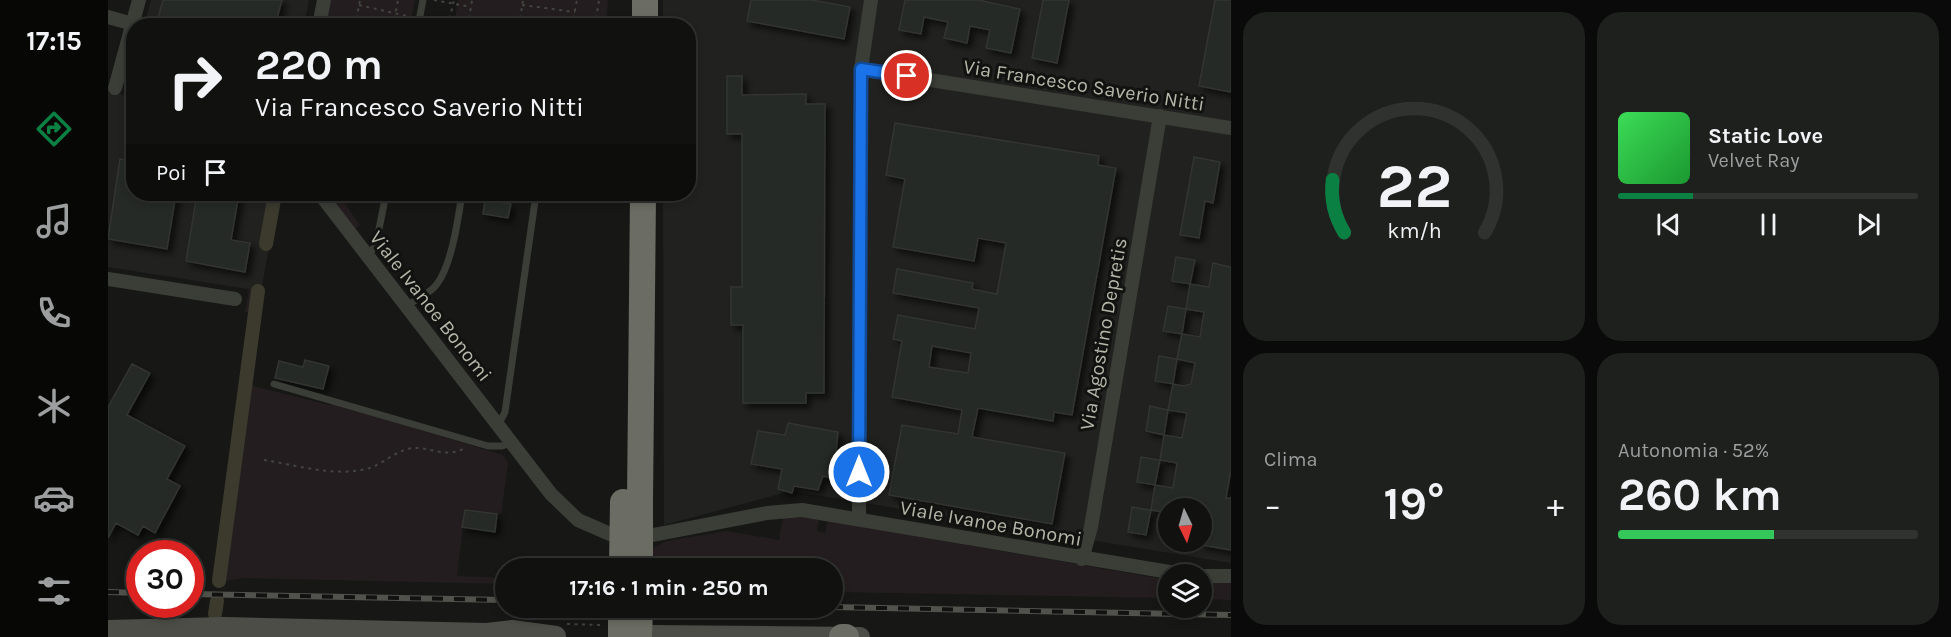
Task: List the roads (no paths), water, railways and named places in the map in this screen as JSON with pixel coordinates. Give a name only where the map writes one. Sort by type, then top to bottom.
[{"type":"highway","points":[[628,0],[628,18]]},
{"type":"highway","points":[[645,0],[645,18]]},
{"type":"highway","points":[[626,201],[631,502],[639,558]]},
{"type":"highway","points":[[623,558],[631,502],[643,201]]},
{"type":"highway","points":[[621,618],[621,637]]},
{"type":"highway","points":[[642,618],[645,636]]},
{"type":"street","points":[[135,18],[140,0]]},
{"type":"street","points":[[321,18],[324,0]]},
{"type":"street","points":[[859,519],[861,69],[871,0]]},
{"type":"street","points":[[108,17],[126,22]]},
{"type":"street","points":[[115,87],[126,48]]},
{"type":"street","name":"Via Francesco Saverio Nitti","points":[[861,69],[1231,128]]},
{"type":"street","name":"Via Agostino Depretis","points":[[1082,559],[1090,526],[1160,116]]},
{"type":"street","name":"Viale Ivanoe Bonomi","points":[[325,201],[511,443],[569,513],[589,527],[610,534]]},
{"type":"street","points":[[108,279],[235,299]]},
{"type":"street","name":"Viale Ivanoe Bonomi","points":[[653,535],[789,510],[809,510],[1158,571]]},
{"type":"street","points":[[1212,576],[1231,576]]},
{"type":"street","points":[[108,630],[189,627],[333,633],[495,635],[512,630],[560,637]]},
{"type":"street","points":[[645,636],[860,637]]},
{"type":"lane","points":[[420,18],[423,0]]},
{"type":"lane","points":[[368,257],[376,244],[385,201]]},
{"type":"lane","points":[[406,306],[430,291],[439,280],[453,236],[460,201]]},
{"type":"lane","points":[[498,426],[505,412],[535,201]]},
{"type":"lane","points":[[274,384],[483,445],[497,447],[511,443]]},
{"type":"waterway","points":[[266,244],[274,201]]},
{"type":"waterway","points":[[219,581],[258,291]]},
{"type":"waterway","points":[[215,614],[217,601]]},
{"type":"railway","points":[[108,592],[126,593]]},
{"type":"railway","points":[[204,594],[495,600]]},
{"type":"railway","points":[[843,607],[1231,615]]}]
